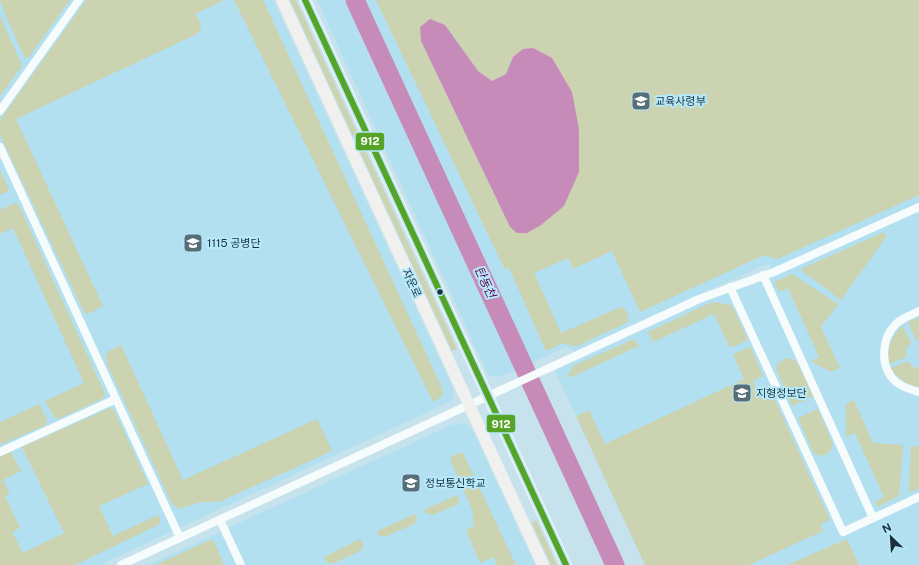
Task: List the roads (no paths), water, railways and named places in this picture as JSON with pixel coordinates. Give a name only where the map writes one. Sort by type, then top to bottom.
[{"type":"street","points":[[0,111],[79,0]]},
{"type":"street","name":"자운로","points":[[282,0],[543,565]]},
{"type":"street","name":"자운로","points":[[305,0],[566,565]]},
{"type":"street","points":[[0,147],[180,538]]},
{"type":"street","points":[[121,565],[699,299],[774,272],[919,207]]},
{"type":"street","points":[[763,275],[873,518]]},
{"type":"street","points":[[730,287],[843,532],[919,497]]},
{"type":"street","points":[[919,311],[906,317],[893,327],[885,343],[884,352],[886,367],[891,375],[903,386],[919,392]]},
{"type":"street","points":[[0,452],[116,399]]},
{"type":"street","points":[[220,520],[241,565]]},
{"type":"waterway","name":"탄동천","points":[[355,0],[615,565]]},
{"type":"place","name":"교육사령부","points":[[641,101]]},
{"type":"place","name":"1115 공병단","points":[[193,243]]},
{"type":"place","name":"지형정보단","points":[[742,393]]},
{"type":"place","name":"정보통신학교","points":[[411,483]]}]
